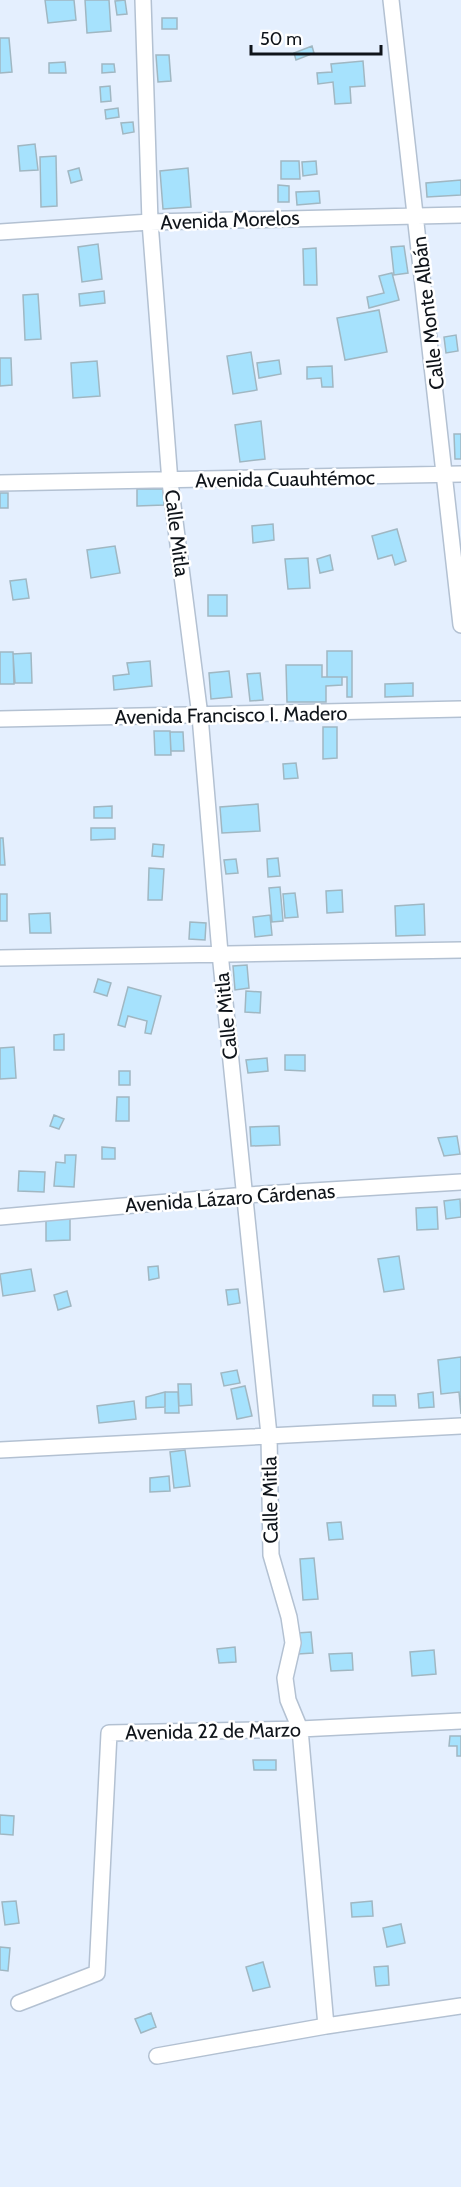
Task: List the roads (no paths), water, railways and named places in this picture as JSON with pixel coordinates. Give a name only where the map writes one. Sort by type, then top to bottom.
[{"type":"street","name":"Calle Mitla","points":[[143,0],[150,222],[170,482],[200,716],[220,953],[269,1435],[271,1555],[289,1617],[293,1643],[285,1678],[288,1700],[300,1729],[326,2026]]},
{"type":"street","name":"Calle Monte Albán","points":[[392,0],[416,214],[454,474],[461,626]]},
{"type":"street","name":"Avenida Morelos","points":[[0,232],[150,222],[416,214],[461,215]]},
{"type":"street","name":"Avenida Cuauhtémoc","points":[[0,483],[170,482],[454,474]]},
{"type":"street","name":"Avenida Francisco I. Madero","points":[[0,719],[461,709]]},
{"type":"street","points":[[0,958],[461,950]]},
{"type":"street","name":"Avenida Lázaro Cárdenas","points":[[0,1217],[246,1195],[461,1182]]},
{"type":"street","points":[[0,1450],[461,1426]]},
{"type":"street","name":"Avenida 22 de Marzo","points":[[18,2003],[97,1973],[109,1733],[300,1729],[461,1721]]},
{"type":"street","points":[[157,2056],[326,2026],[461,2006]]}]
